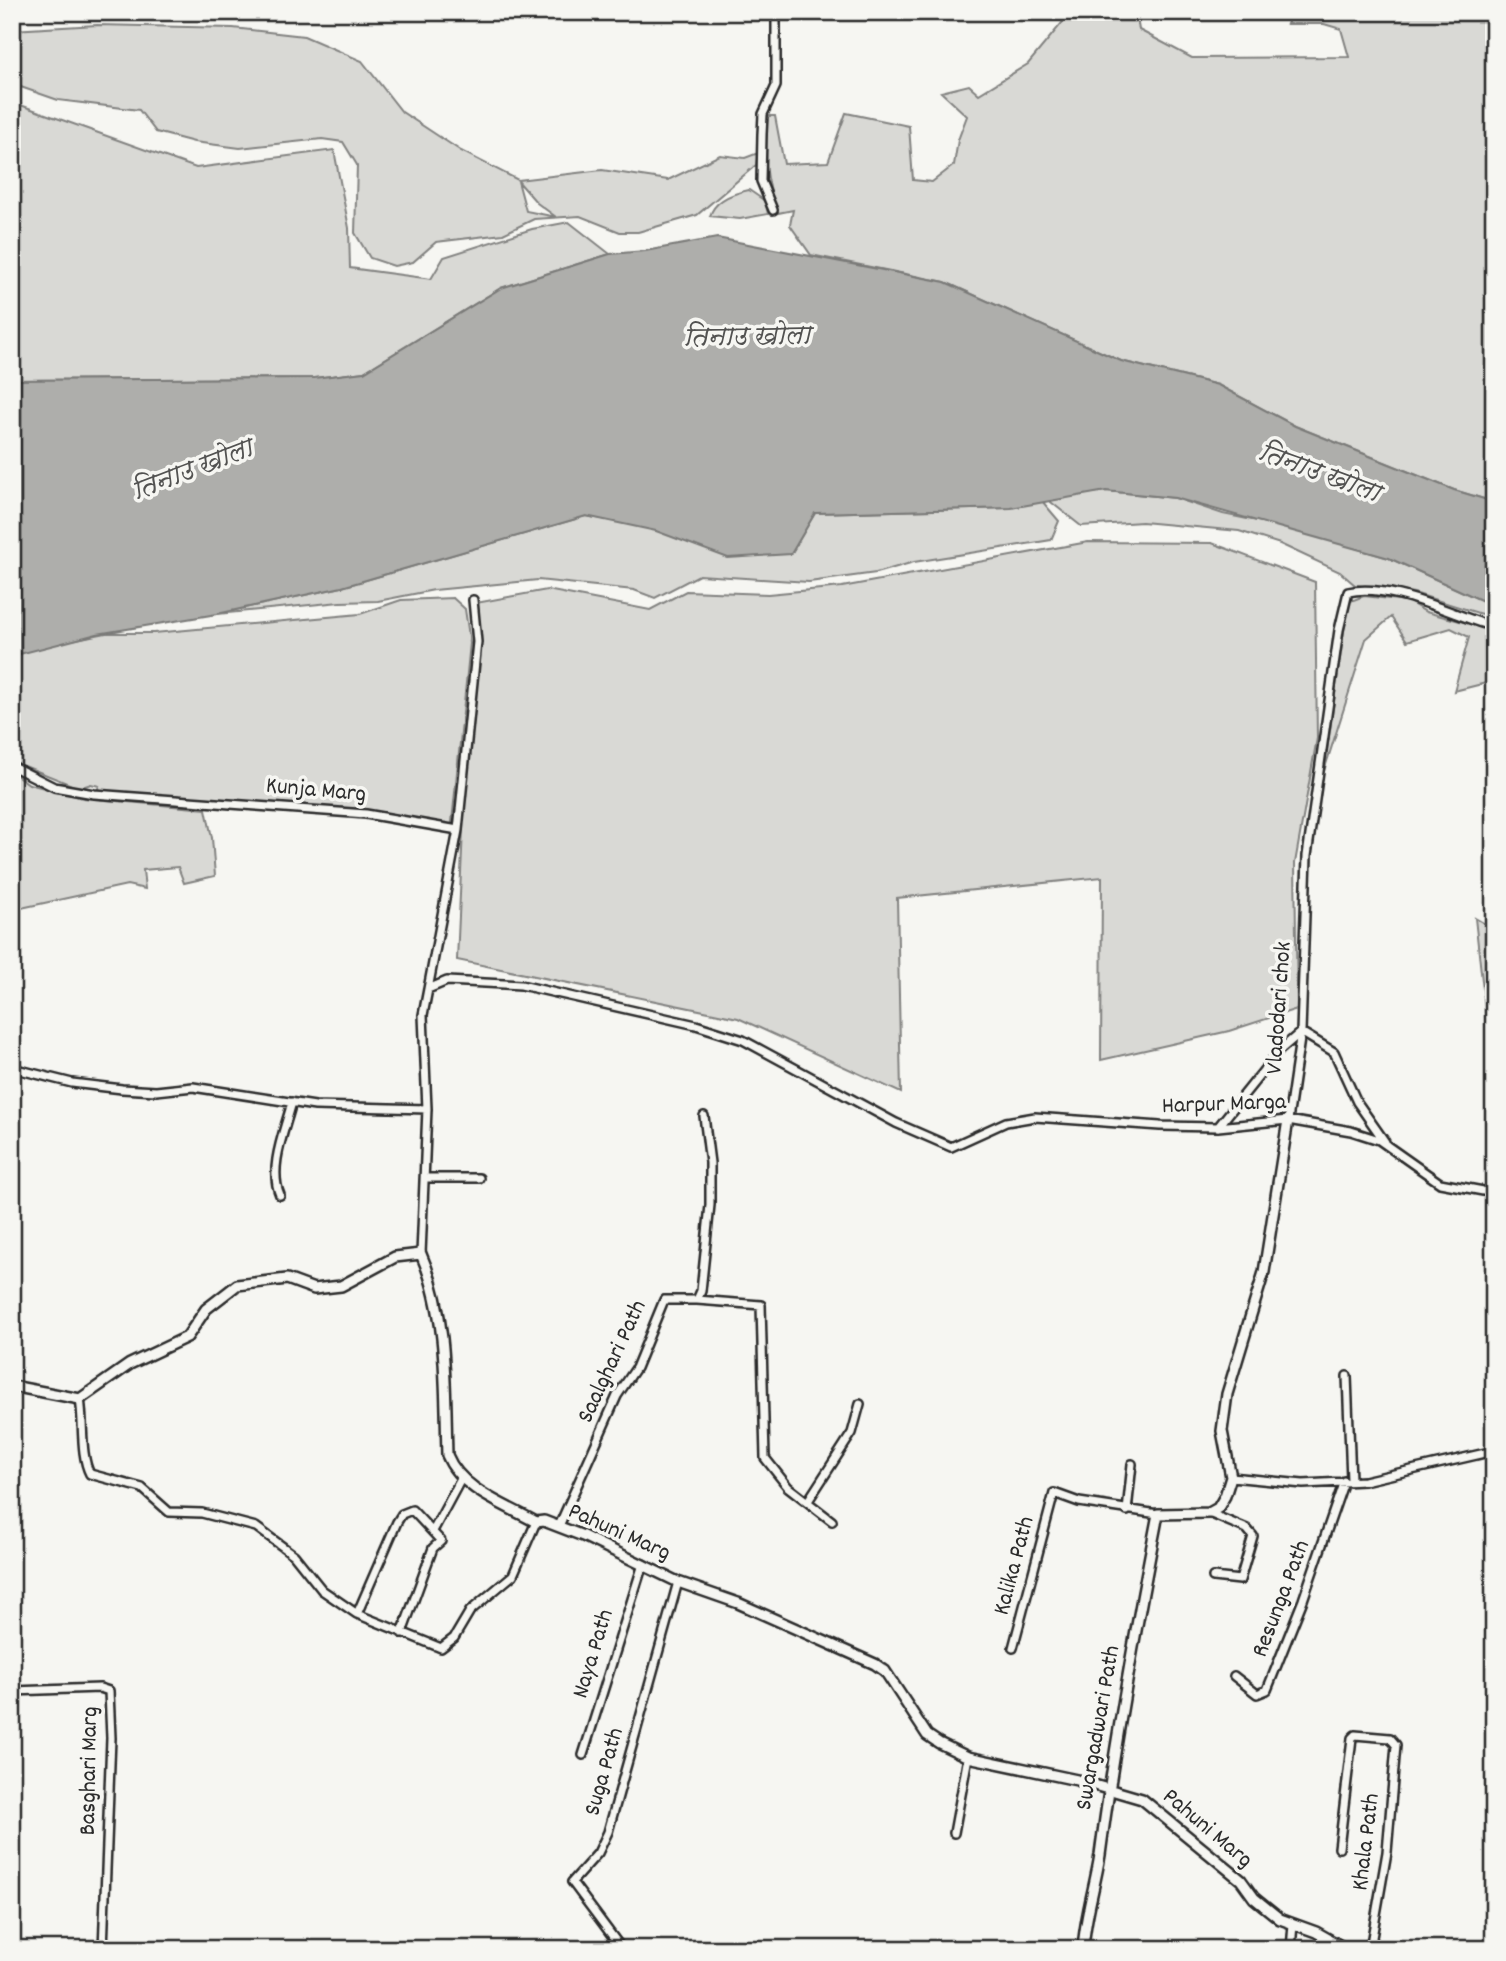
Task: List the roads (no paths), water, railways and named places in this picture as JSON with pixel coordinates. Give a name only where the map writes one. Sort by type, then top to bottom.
[{"type":"street","points":[[773,210],[761,181],[763,114],[776,86],[776,12]]},
{"type":"street","name":"Vladodari chok","points":[[1231,1477],[1222,1431],[1237,1351],[1254,1308],[1264,1272],[1288,1120],[1301,1032],[1307,856],[1339,630],[1348,592],[1363,589],[1400,595],[1494,627]]},
{"type":"street","points":[[433,1531],[461,1479],[447,1455],[437,1308],[431,1277],[421,1254],[427,1109],[423,1015],[458,830],[460,782],[477,642],[473,600]]},
{"type":"street","name":"Kunja Marg","points":[[12,766],[54,787],[94,794],[366,814],[458,830]]},
{"type":"street","name":"Harpur Marga","points":[[428,989],[447,981],[521,985],[696,1025],[743,1040],[908,1129],[951,1147],[1017,1118],[1035,1116],[1106,1124],[1218,1127],[1288,1120],[1351,1131],[1378,1140],[1440,1183],[1494,1194]]},
{"type":"street","points":[[1218,1127],[1280,1051],[1301,1032],[1334,1052],[1357,1102],[1389,1148]]},
{"type":"street","points":[[12,1068],[72,1083],[122,1089],[156,1091],[193,1087],[222,1089],[338,1108],[427,1109]]},
{"type":"street","points":[[280,1195],[275,1183],[276,1169],[292,1102]]},
{"type":"street","points":[[704,1115],[710,1163],[710,1205],[701,1291],[697,1300],[761,1305],[765,1458],[788,1486],[832,1521]]},
{"type":"street","points":[[425,1178],[479,1178]]},
{"type":"street","points":[[12,1386],[80,1399],[130,1364],[187,1337],[206,1309],[237,1285],[287,1279],[314,1289],[341,1286],[395,1257],[421,1254]]},
{"type":"street","name":"Saalghari Path","points":[[559,1527],[617,1396],[636,1368],[664,1300],[697,1300]]},
{"type":"street","points":[[1347,1376],[1348,1481]]},
{"type":"street","points":[[80,1399],[85,1425],[83,1452],[90,1474],[142,1488],[169,1512],[202,1513],[256,1527],[294,1555],[322,1590],[357,1614],[440,1648],[449,1643],[470,1611],[513,1575],[536,1522]]},
{"type":"street","points":[[808,1501],[852,1433],[860,1404]]},
{"type":"street","points":[[1209,1513],[1218,1508],[1231,1477],[1303,1484],[1364,1481],[1494,1451]]},
{"type":"street","points":[[1132,1464],[1127,1511],[1158,1514],[1209,1513],[1251,1531],[1253,1540],[1240,1580],[1213,1577]]},
{"type":"street","name":"Pahuni Marg","points":[[461,1479],[536,1522],[559,1527],[678,1582],[738,1603],[875,1664],[885,1671],[927,1735],[968,1757],[1107,1788],[1142,1799],[1241,1880],[1254,1898],[1293,1924],[1346,1949]]},
{"type":"street","name":"Resunga Path","points":[[1234,1676],[1257,1694],[1267,1690],[1348,1481]]},
{"type":"street","name":"Kalika Path","points":[[1013,1648],[1054,1493],[1080,1502],[1127,1511]]},
{"type":"street","points":[[357,1614],[402,1514],[412,1510],[441,1541],[433,1548],[402,1633]]},
{"type":"street","name":"Swargadwari Path","points":[[1083,1949],[1085,1920],[1100,1856],[1107,1788],[1158,1514]]},
{"type":"street","name":"Naya Path","points":[[583,1755],[643,1564]]},
{"type":"street","name":"Suga Path","points":[[622,1949],[572,1882],[598,1853],[608,1832],[678,1582]]},
{"type":"street","name":"Basghari Marg","points":[[12,1690],[100,1688],[109,1691],[111,1738],[103,1949]]},
{"type":"street","name":"Khala Path","points":[[1339,1847],[1352,1738],[1355,1735],[1370,1735],[1395,1741],[1387,1852],[1370,1949]]},
{"type":"street","points":[[954,1833],[968,1757]]},
{"type":"street","points":[[1291,1949],[1293,1924]]},
{"type":"water","name":"तिनाउ खोला","points":[[717,238],[945,282],[1121,361],[1218,385],[1295,426],[1454,490],[1494,502],[1494,606],[1389,558],[1175,498],[1106,491],[1011,508],[815,513],[791,554],[728,558],[656,531],[586,516],[342,587],[217,614],[97,634],[12,656],[12,380],[314,378],[364,372],[501,288],[610,254],[645,251]]}]
